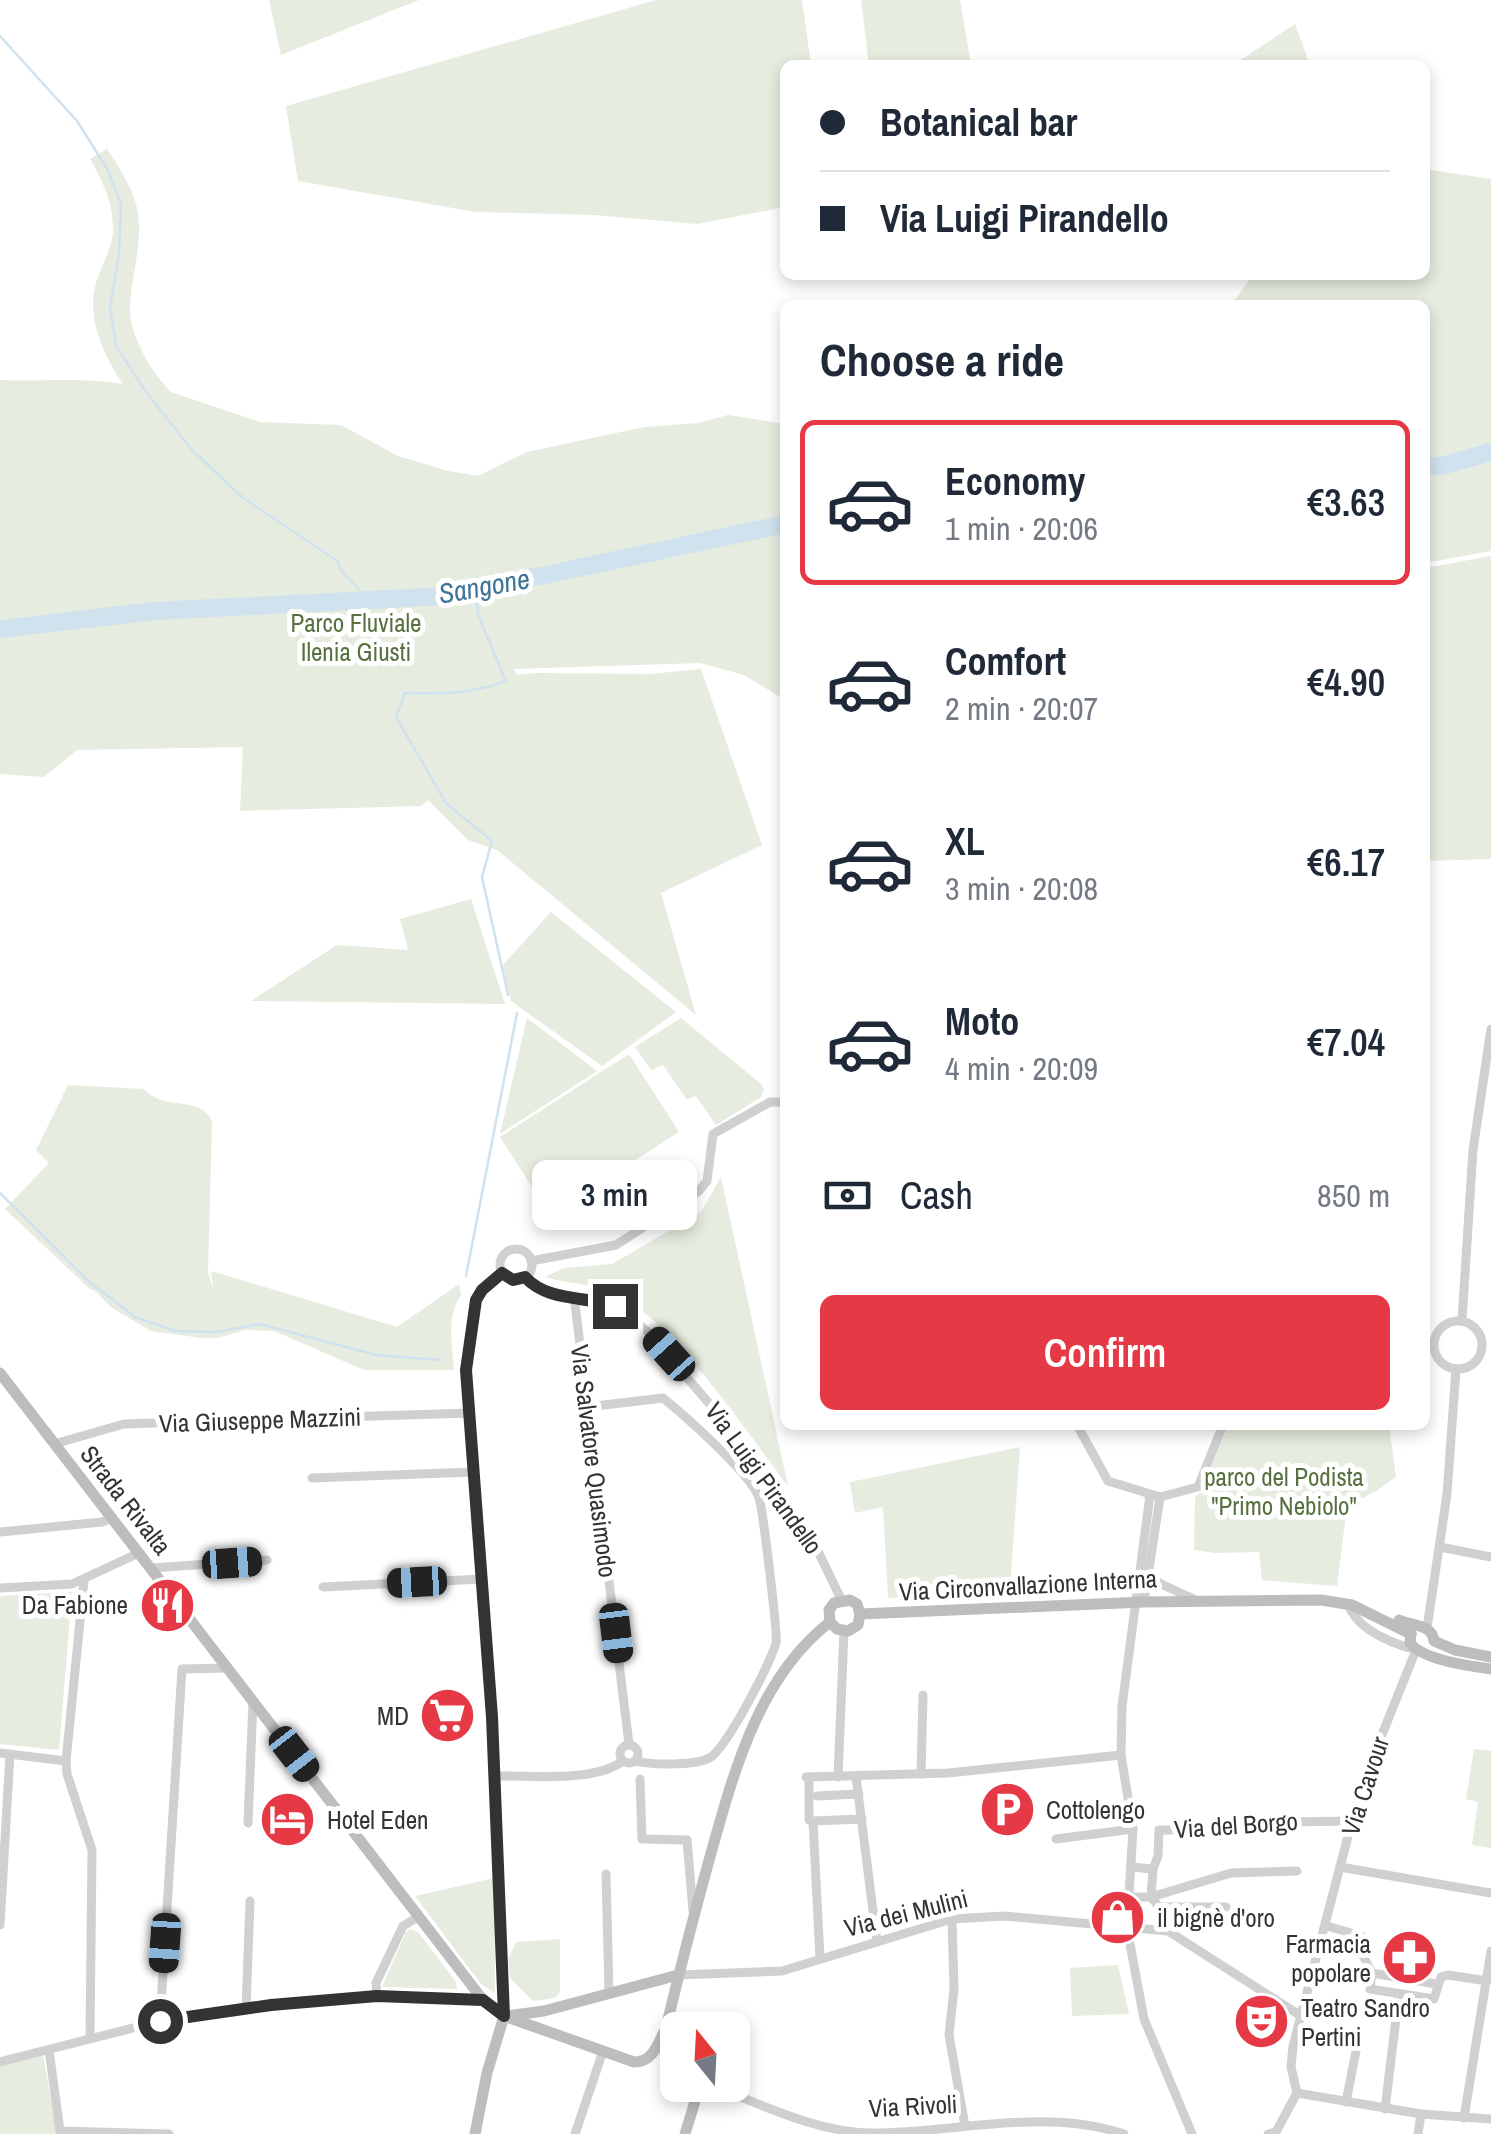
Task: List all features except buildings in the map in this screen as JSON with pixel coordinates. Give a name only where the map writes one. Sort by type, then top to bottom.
[{"type":"street","points":[[1462,1320],[1473,1150],[1491,1028]]},
{"type":"street","points":[[531,1261],[616,1245],[688,1199],[707,1181],[713,1134],[748,1112],[780,1101]]},
{"type":"street","points":[[510,1250],[523,1250],[531,1261],[525,1277],[513,1280],[502,1273],[500,1260],[510,1250]]},
{"type":"street","points":[[475,2134],[504,2016],[495,1776],[466,1366],[473,1308],[482,1290],[502,1273]]},
{"type":"street","name":"Via Luigi Pirandello","points":[[525,1277],[548,1294],[601,1301],[630,1315],[690,1378],[814,1545],[841,1600]]},
{"type":"street","name":"Via Salvatore Quasimodo","points":[[574,1296],[629,1744],[638,1750],[635,1761]]},
{"type":"street","points":[[1454,1320],[1462,1320],[1478,1330],[1482,1353],[1471,1366],[1456,1369],[1442,1364],[1430,1352],[1440,1328],[1454,1320]]},
{"type":"street","points":[[1478,1330],[1491,1322]]},
{"type":"street","points":[[1456,1369],[1440,1547],[1418,1630],[1410,1643],[1444,1660],[1491,1668]]},
{"type":"street","name":"Strada Rivalta","points":[[0,1374],[483,2000],[504,2016]]},
{"type":"street","points":[[495,1776],[590,1774],[606,1771],[623,1761],[652,1765],[713,1756],[738,1720],[776,1642],[759,1498],[698,1426],[663,1398],[587,1408]]},
{"type":"street","name":"Via Giuseppe Mazzini","points":[[54,1444],[124,1424],[470,1413]]},
{"type":"street","points":[[1081,1430],[1108,1481],[1155,1494],[1198,1486],[1221,1430]]},
{"type":"street","points":[[312,1478],[473,1472]]},
{"type":"street","points":[[1139,1602],[1148,1574],[1155,1494]]},
{"type":"street","points":[[1155,1494],[1125,1669],[1121,1756],[1133,1828],[1128,1928],[1144,2020],[1192,2134]]},
{"type":"street","points":[[0,1532],[112,1518]]},
{"type":"street","points":[[1440,1547],[1491,1556]]},
{"type":"street","points":[[0,1588],[84,1581],[139,1552]]},
{"type":"street","points":[[151,1568],[267,1560]]},
{"type":"street","name":"Via Circonvallazione Interna","points":[[1148,1574],[1198,1601]]},
{"type":"street","points":[[323,1587],[482,1579]]},
{"type":"street","points":[[84,1581],[66,1761],[92,1850],[90,2038]]},
{"type":"street","points":[[1322,1600],[1350,1595],[1433,1634],[1425,1648]]},
{"type":"street","points":[[830,1622],[829,1610],[841,1600],[853,1602],[860,1614],[858,1625],[844,1631]]},
{"type":"street","name":"Via Circonvallazione Interna","points":[[860,1614],[1139,1602],[1322,1600],[1348,1604],[1418,1630]]},
{"type":"street","points":[[1348,1604],[1356,1619],[1394,1644],[1491,1657]]},
{"type":"street","points":[[830,1622],[844,1631]]},
{"type":"street","points":[[670,2012],[725,1804],[750,1730],[784,1674],[812,1637],[830,1622]]},
{"type":"street","points":[[838,1778],[844,1631]]},
{"type":"street","name":"Via Cavour","points":[[1297,2093],[1292,2067],[1301,2016],[1352,1821],[1372,1758],[1425,1648]]},
{"type":"street","points":[[160,2021],[182,1669],[228,1668]]},
{"type":"street","points":[[921,1774],[923,1695]]},
{"type":"street","points":[[248,1823],[254,1701]]},
{"type":"street","name":"Via Salvatore Quasimodo","points":[[623,1761],[621,1749],[629,1744]]},
{"type":"street","points":[[0,1926],[5,1754],[66,1761]]},
{"type":"street","points":[[862,1819],[809,1820],[808,1779],[921,1774],[1121,1756]]},
{"type":"street","points":[[856,1778],[877,1942]]},
{"type":"street","points":[[640,1779],[642,1840],[687,1840],[693,1918]]},
{"type":"street","points":[[817,1796],[858,1794]]},
{"type":"street","points":[[813,1820],[820,1959]]},
{"type":"street","name":"Via del Borgo","points":[[1153,1869],[1159,1830],[1207,1830],[1217,1824],[1352,1821]]},
{"type":"street","points":[[1056,1839],[1133,1828]]},
{"type":"street","points":[[1340,1867],[1491,1893]]},
{"type":"street","points":[[1131,1868],[1153,1869],[1151,1897],[1159,1907],[1226,1907]]},
{"type":"street","points":[[1130,1897],[1151,1897],[1231,1873],[1298,1871]]},
{"type":"street","points":[[606,1874],[609,1994]]},
{"type":"street","points":[[246,2008],[250,1900]]},
{"type":"street","points":[[377,1996],[376,1983],[403,1926],[418,1916]]},
{"type":"street","name":"Via dei Mulini","points":[[504,2016],[544,2011],[678,1975],[782,1970],[952,1920],[987,1916],[1168,1931],[1301,2016]]},
{"type":"street","points":[[952,1920],[954,1989],[950,2035],[965,2126]]},
{"type":"street","points":[[1327,1926],[1362,1936],[1361,1952],[1372,1973],[1370,1988],[1434,1999],[1440,1977],[1487,1980]]},
{"type":"street","points":[[1464,2118],[1491,1951]]},
{"type":"street","points":[[1372,1973],[1436,1984]]},
{"type":"street","points":[[1385,2109],[1399,1994]]},
{"type":"street","points":[[0,2062],[160,2021],[246,2008],[377,1996],[483,2000]]},
{"type":"street","points":[[504,2016],[634,2062],[643,2063],[651,2057],[660,2040]]},
{"type":"street","points":[[49,2050],[60,2131],[168,2134]]},
{"type":"street","points":[[575,2134],[603,2051]]},
{"type":"street","points":[[1346,2102],[1356,2051]]},
{"type":"street","points":[[1268,2134],[1276,2132],[1297,2093],[1385,2109],[1491,2120]]},
{"type":"street","name":"Via Rivoli","points":[[750,2100],[832,2132],[870,2134],[1072,2122],[1124,2134]]},
{"type":"street","points":[[685,2134],[695,2102]]},
{"type":"street","points":[[1418,2134],[1421,2114]]},
{"type":"green space","points":[[269,0],[419,0],[281,55]]},
{"type":"green space","points":[[656,0],[802,0],[810,60],[780,60],[780,208],[697,224],[595,215],[476,212],[298,181],[286,106]]},
{"type":"green space","points":[[861,0],[960,0],[970,60],[868,60]]},
{"type":"green space","points":[[1295,24],[1308,60],[1241,60]]},
{"type":"green space","name":"Parco Fluviale Ilenia Giusti","points":[[107,149],[134,198],[139,239],[130,308],[133,330],[149,364],[171,392],[260,422],[341,425],[398,456],[478,476],[527,452],[644,427],[698,423],[728,415],[780,423],[780,697],[744,675],[700,663],[514,669],[517,675],[651,674],[701,669],[762,845],[661,893],[696,1015],[497,850],[468,840],[428,800],[421,806],[240,811],[243,747],[77,750],[44,777],[0,774],[0,380],[123,384],[103,349],[95,324],[96,283],[111,245],[113,222],[107,194],[90,159]]},
{"type":"green space","points":[[1430,170],[1491,179],[1491,551],[1430,562],[1430,300],[1235,300],[1249,280],[1430,280]]},
{"type":"green space","points":[[1491,556],[1491,859],[1430,861],[1430,567]]},
{"type":"green space","points":[[471,899],[505,1004],[251,1001],[337,945],[408,950],[400,919]]},
{"type":"green space","points":[[551,912],[676,1012],[602,1066],[511,1001],[501,967]]},
{"type":"green space","points":[[527,1018],[597,1071],[500,1134]]},
{"type":"green space","points":[[681,1018],[764,1090],[761,1097],[716,1125],[696,1096],[687,1100],[663,1065],[651,1070],[635,1047]]},
{"type":"green space","points":[[629,1054],[679,1132],[550,1215],[500,1137]]},
{"type":"green space","points":[[68,1085],[144,1089],[161,1100],[191,1105],[207,1113],[212,1122],[208,1273],[214,1290],[211,1273],[215,1272],[397,1327],[459,1284],[461,1295],[452,1322],[454,1370],[364,1370],[274,1331],[245,1330],[201,1338],[151,1331],[112,1308],[5,1209],[49,1163],[36,1150]]},
{"type":"green space","points":[[721,1177],[788,1486],[707,1378],[658,1325],[612,1292],[545,1277],[564,1268],[612,1264],[701,1212]]},
{"type":"green space","name":"parco del Podista \"Primo Nebiolo\"","points":[[1226,1430],[1390,1430],[1396,1477],[1347,1506],[1337,1586],[1262,1580],[1259,1552],[1194,1550],[1195,1497],[1202,1491]]},
{"type":"green space","points":[[1020,1447],[1010,1589],[888,1598],[883,1507],[855,1513],[850,1482]]},
{"type":"green space","points":[[72,1592],[59,1750],[0,1744],[0,1596]]},
{"type":"green space","points":[[1474,1749],[1491,1751],[1491,1848],[1472,1845],[1478,1802],[1466,1799]]},
{"type":"green space","points":[[494,1878],[495,1993],[481,1984],[415,1896]]},
{"type":"green space","points":[[410,1929],[418,1932],[456,1982],[457,1989],[382,1987]]},
{"type":"green space","points":[[560,1939],[560,1992],[555,1998],[533,2001],[510,1978],[508,1960],[516,1942]]},
{"type":"green space","points":[[1118,1965],[1129,2014],[1072,2016],[1070,1968]]},
{"type":"green space","points":[[43,2055],[57,2134],[0,2134],[0,2066]]},
{"type":"waterway","points":[[0,36],[77,121],[108,170],[121,204],[119,255],[110,307],[116,346],[146,392],[192,450],[242,497],[337,561],[342,572],[367,598]]},
{"type":"waterway","name":"Sangone","points":[[1430,467],[1491,452]]},
{"type":"waterway","name":"Sangone","points":[[0,629],[155,611],[446,596],[780,525]]},
{"type":"waterway","points":[[476,590],[478,615],[506,681],[469,691],[405,693],[396,717],[446,803],[492,841],[482,877],[508,995]]},
{"type":"waterway","points":[[466,1276],[517,1013]]},
{"type":"waterway","points":[[0,1193],[86,1279],[135,1317],[175,1331],[217,1332],[260,1324],[376,1355],[440,1360]]},
{"type":"place","name":"Da Fabione","points":[[167,1605]]},
{"type":"place","name":"MD","points":[[448,1716]]},
{"type":"place","name":"Cottolengo","points":[[1007,1810]]},
{"type":"place","name":"Hotel Eden","points":[[288,1820]]},
{"type":"place","name":"il bignè d'oro","points":[[1118,1918]]},
{"type":"place","name":"Farmacia popolare","points":[[1410,1958]]},
{"type":"place","name":"Teatro Sandro Pertini","points":[[1262,2022]]},
{"type":"route","points":[[160,2021],[271,2005],[377,1996],[483,2000],[504,2016],[492,1717],[466,1370],[470,1322],[482,1290],[502,1273],[513,1280],[525,1277],[548,1294],[588,1298],[615,1306]]}]
